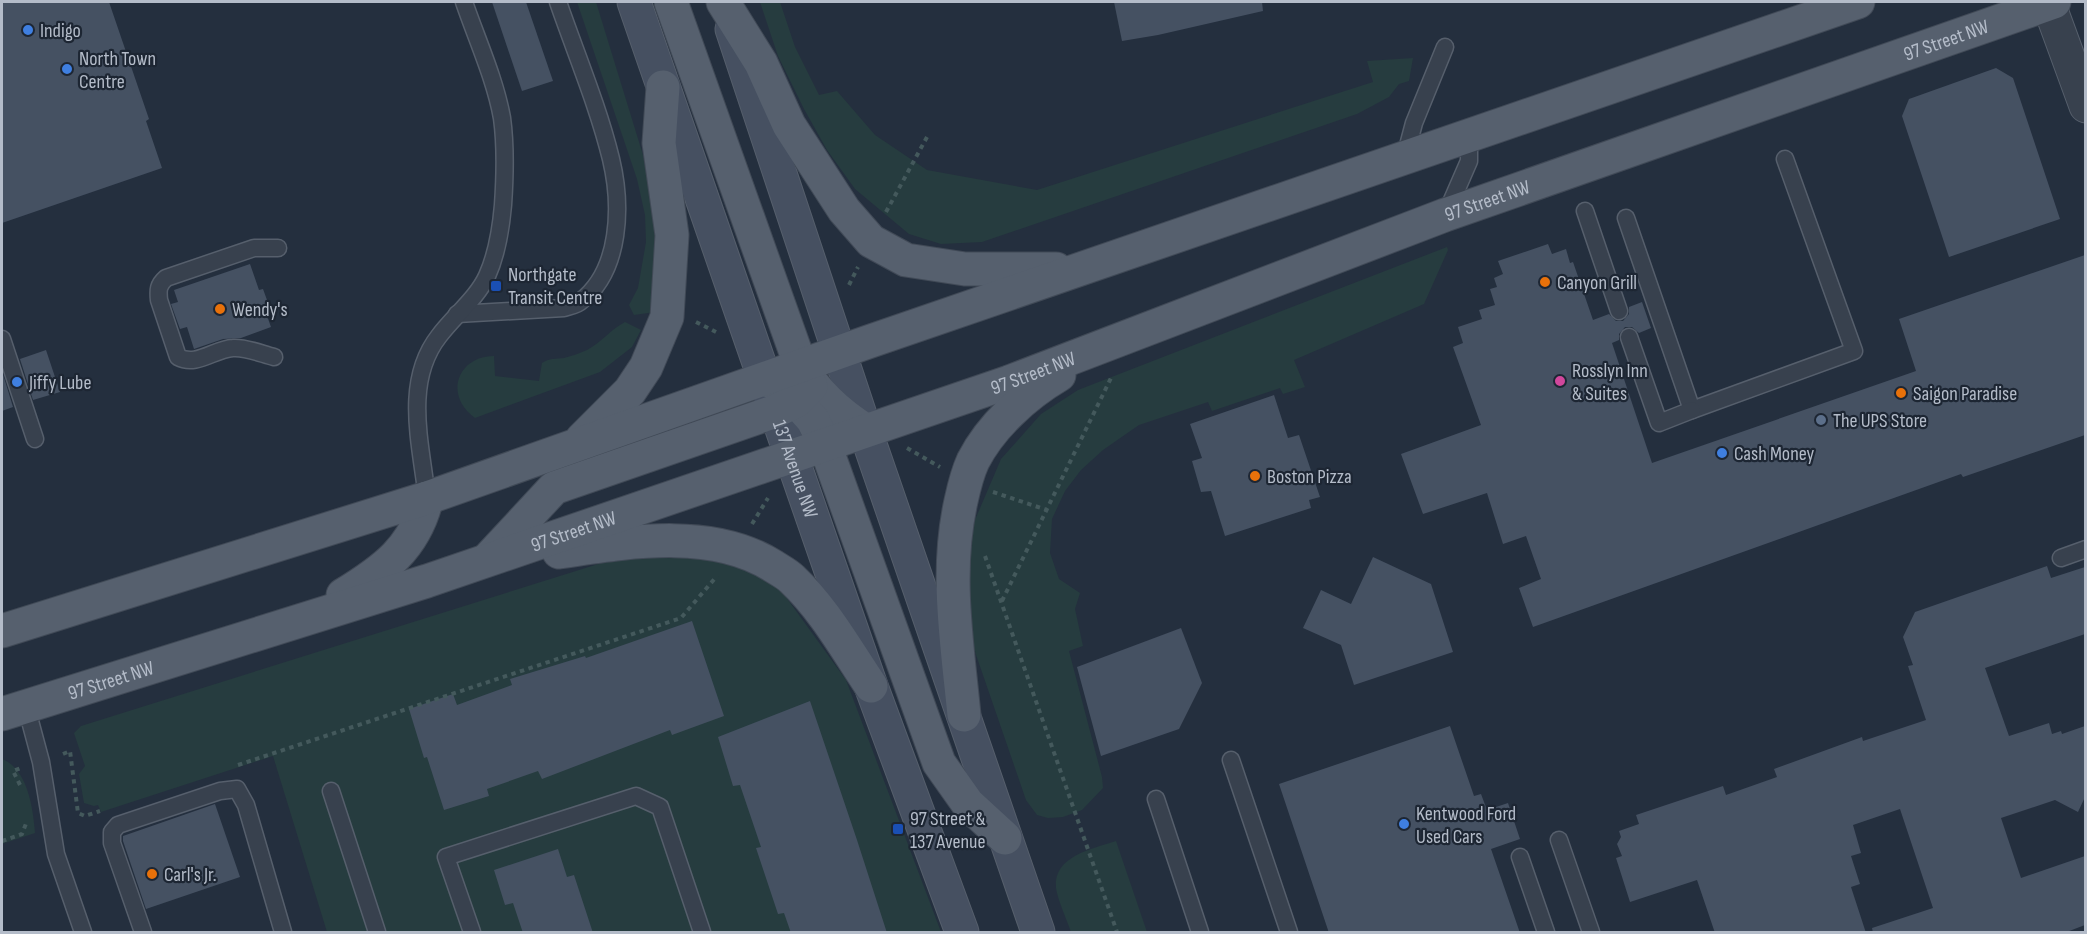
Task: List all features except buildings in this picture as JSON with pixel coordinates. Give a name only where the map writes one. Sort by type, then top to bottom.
[{"type":"main road","points":[[634,2],[765,379]]},
{"type":"main road","points":[[671,2],[796,391],[825,445],[939,763],[968,804],[1005,838]]},
{"type":"main road","points":[[723,2],[761,63],[789,125],[844,210],[871,241],[906,260],[965,269],[1081,269]]},
{"type":"main road","points":[[723,2],[865,430],[1038,933]]},
{"type":"main road","points":[[486,562],[554,488],[796,391],[840,353],[1858,2]]},
{"type":"main road","name":"97 Street NW","points":[[14,710],[486,562],[1009,382],[1116,355],[1445,215],[2050,2]]},
{"type":"main road","points":[[574,447],[630,392],[646,368],[667,317],[672,235],[659,143],[663,87]]},
{"type":"main road","points":[[964,715],[952,577],[955,525],[965,480],[972,462],[988,436],[1037,388],[1116,355]]},
{"type":"main road","points":[[2,631],[427,498],[765,379],[796,391],[865,430]]},
{"type":"main road","name":"137 Avenue NW","points":[[796,391],[792,457],[871,686],[962,933]]},
{"type":"main road","points":[[300,620],[370,579],[393,561],[423,516],[427,498]]},
{"type":"main road","points":[[486,562],[629,542],[687,541],[737,549],[765,561],[791,578],[823,615],[871,686]]},
{"type":"street","points":[[2050,2],[2085,106]]},
{"type":"lane","points":[[427,498],[416,390],[425,357],[487,277],[501,222],[505,151],[502,119],[496,93],[464,2]]},
{"type":"lane","points":[[457,314],[564,308],[580,303],[596,286],[608,266],[617,215],[611,160],[558,2]]},
{"type":"lane","points":[[1406,157],[1414,123],[1445,47]]},
{"type":"lane","points":[[1445,215],[1469,161],[1468,136]]},
{"type":"lane","points":[[1629,337],[1659,423],[1854,351],[1785,159]]},
{"type":"lane","points":[[1585,211],[1619,311]]},
{"type":"lane","points":[[1626,218],[1692,410]]},
{"type":"lane","points":[[274,357],[232,348],[194,360],[178,357],[158,291],[159,284],[166,278],[254,248],[278,248]]},
{"type":"lane","points":[[2,339],[35,439]]},
{"type":"lane","points":[[2061,558],[2085,549]]},
{"type":"lane","points":[[14,710],[41,762],[56,854],[83,933]]},
{"type":"lane","points":[[1231,760],[1289,933]]},
{"type":"lane","points":[[143,933],[112,843],[112,832],[118,825],[220,791],[237,789],[246,805],[281,927]]},
{"type":"lane","points":[[331,791],[377,933]]},
{"type":"lane","points":[[472,933],[446,857],[636,796],[660,807],[702,933]]},
{"type":"lane","points":[[1156,799],[1200,933]]},
{"type":"lane","points":[[1559,840],[1591,933]]},
{"type":"lane","points":[[1520,857],[1546,933]]},
{"type":"path","points":[[882,219],[927,137]]},
{"type":"path","points":[[847,289],[860,262]]},
{"type":"path","points":[[687,318],[718,333],[724,331]]},
{"type":"path","points":[[1002,602],[1047,510],[1116,355]]},
{"type":"path","points":[[906,447],[944,469]]},
{"type":"path","points":[[750,527],[774,489]]},
{"type":"path","points":[[993,491],[1047,510]]},
{"type":"path","points":[[983,550],[1117,933]]},
{"type":"path","points":[[231,768],[681,618],[717,576]]},
{"type":"path","points":[[23,791],[13,771],[70,751],[78,813],[85,816],[108,809]]},
{"type":"path","points":[[2,841],[22,834],[29,813]]},
{"type":"green space","points":[[577,2],[596,2],[643,155],[655,222],[658,261],[655,312],[634,315],[629,305],[638,288],[646,242],[645,215],[637,179]]},
{"type":"green space","points":[[760,2],[780,2],[795,47],[819,95],[837,91],[875,135],[927,170],[1037,190],[1373,82],[1367,61],[1413,58],[1409,81],[1399,84],[1389,97],[1357,114],[982,242],[941,244],[909,234],[855,189],[827,150],[804,109],[778,56]]},
{"type":"green space","points":[[1447,247],[1448,250],[1424,304],[1294,360],[1305,387],[1283,394],[1280,388],[1212,411],[1208,402],[1139,425],[1103,450],[1081,470],[1065,491],[1052,519],[1050,553],[1059,579],[1080,593],[1075,609],[1083,646],[1069,651],[1103,788],[1082,810],[1063,817],[1048,818],[1037,815],[1026,800],[973,646],[964,594],[966,541],[1001,459],[1041,414],[1078,390]]},
{"type":"green space","points":[[625,322],[641,330],[632,347],[600,372],[475,418],[465,409],[459,399],[457,388],[459,378],[471,362],[494,356],[495,376],[539,381],[542,363],[587,350]]},
{"type":"green space","points":[[695,554],[742,564],[778,586],[846,680],[941,932],[327,932],[273,756],[101,812],[98,805],[84,803],[79,774],[85,766],[74,733],[81,726],[627,555]]},
{"type":"green space","points":[[2,759],[18,771],[28,791],[35,833],[2,844]]},
{"type":"green space","points":[[1116,841],[1147,932],[1071,932],[1056,888],[1061,868],[1067,861],[1086,851]]},
{"type":"place","name":"Indigo","points":[[28,30]]},
{"type":"place","name":"North Town Centre","points":[[67,69]]},
{"type":"place","name":"Canyon Grill","points":[[1545,282]]},
{"type":"place","name":"Northgate Transit Centre","points":[[496,286]]},
{"type":"place","name":"Wendy's","points":[[220,309]]},
{"type":"place","name":"Rosslyn Inn & Suites","points":[[1560,381]]},
{"type":"place","name":"Jiffy Lube","points":[[17,382]]},
{"type":"place","name":"Saigon Paradise","points":[[1901,393]]},
{"type":"place","name":"The UPS Store","points":[[1821,420]]},
{"type":"place","name":"Cash Money","points":[[1722,453]]},
{"type":"place","name":"Boston Pizza","points":[[1255,476]]},
{"type":"place","name":"Kentwood Ford Used Cars","points":[[1404,824]]},
{"type":"place","name":"97 Street & 137 Avenue","points":[[898,829]]},
{"type":"place","name":"Carl's Jr.","points":[[152,874]]}]
